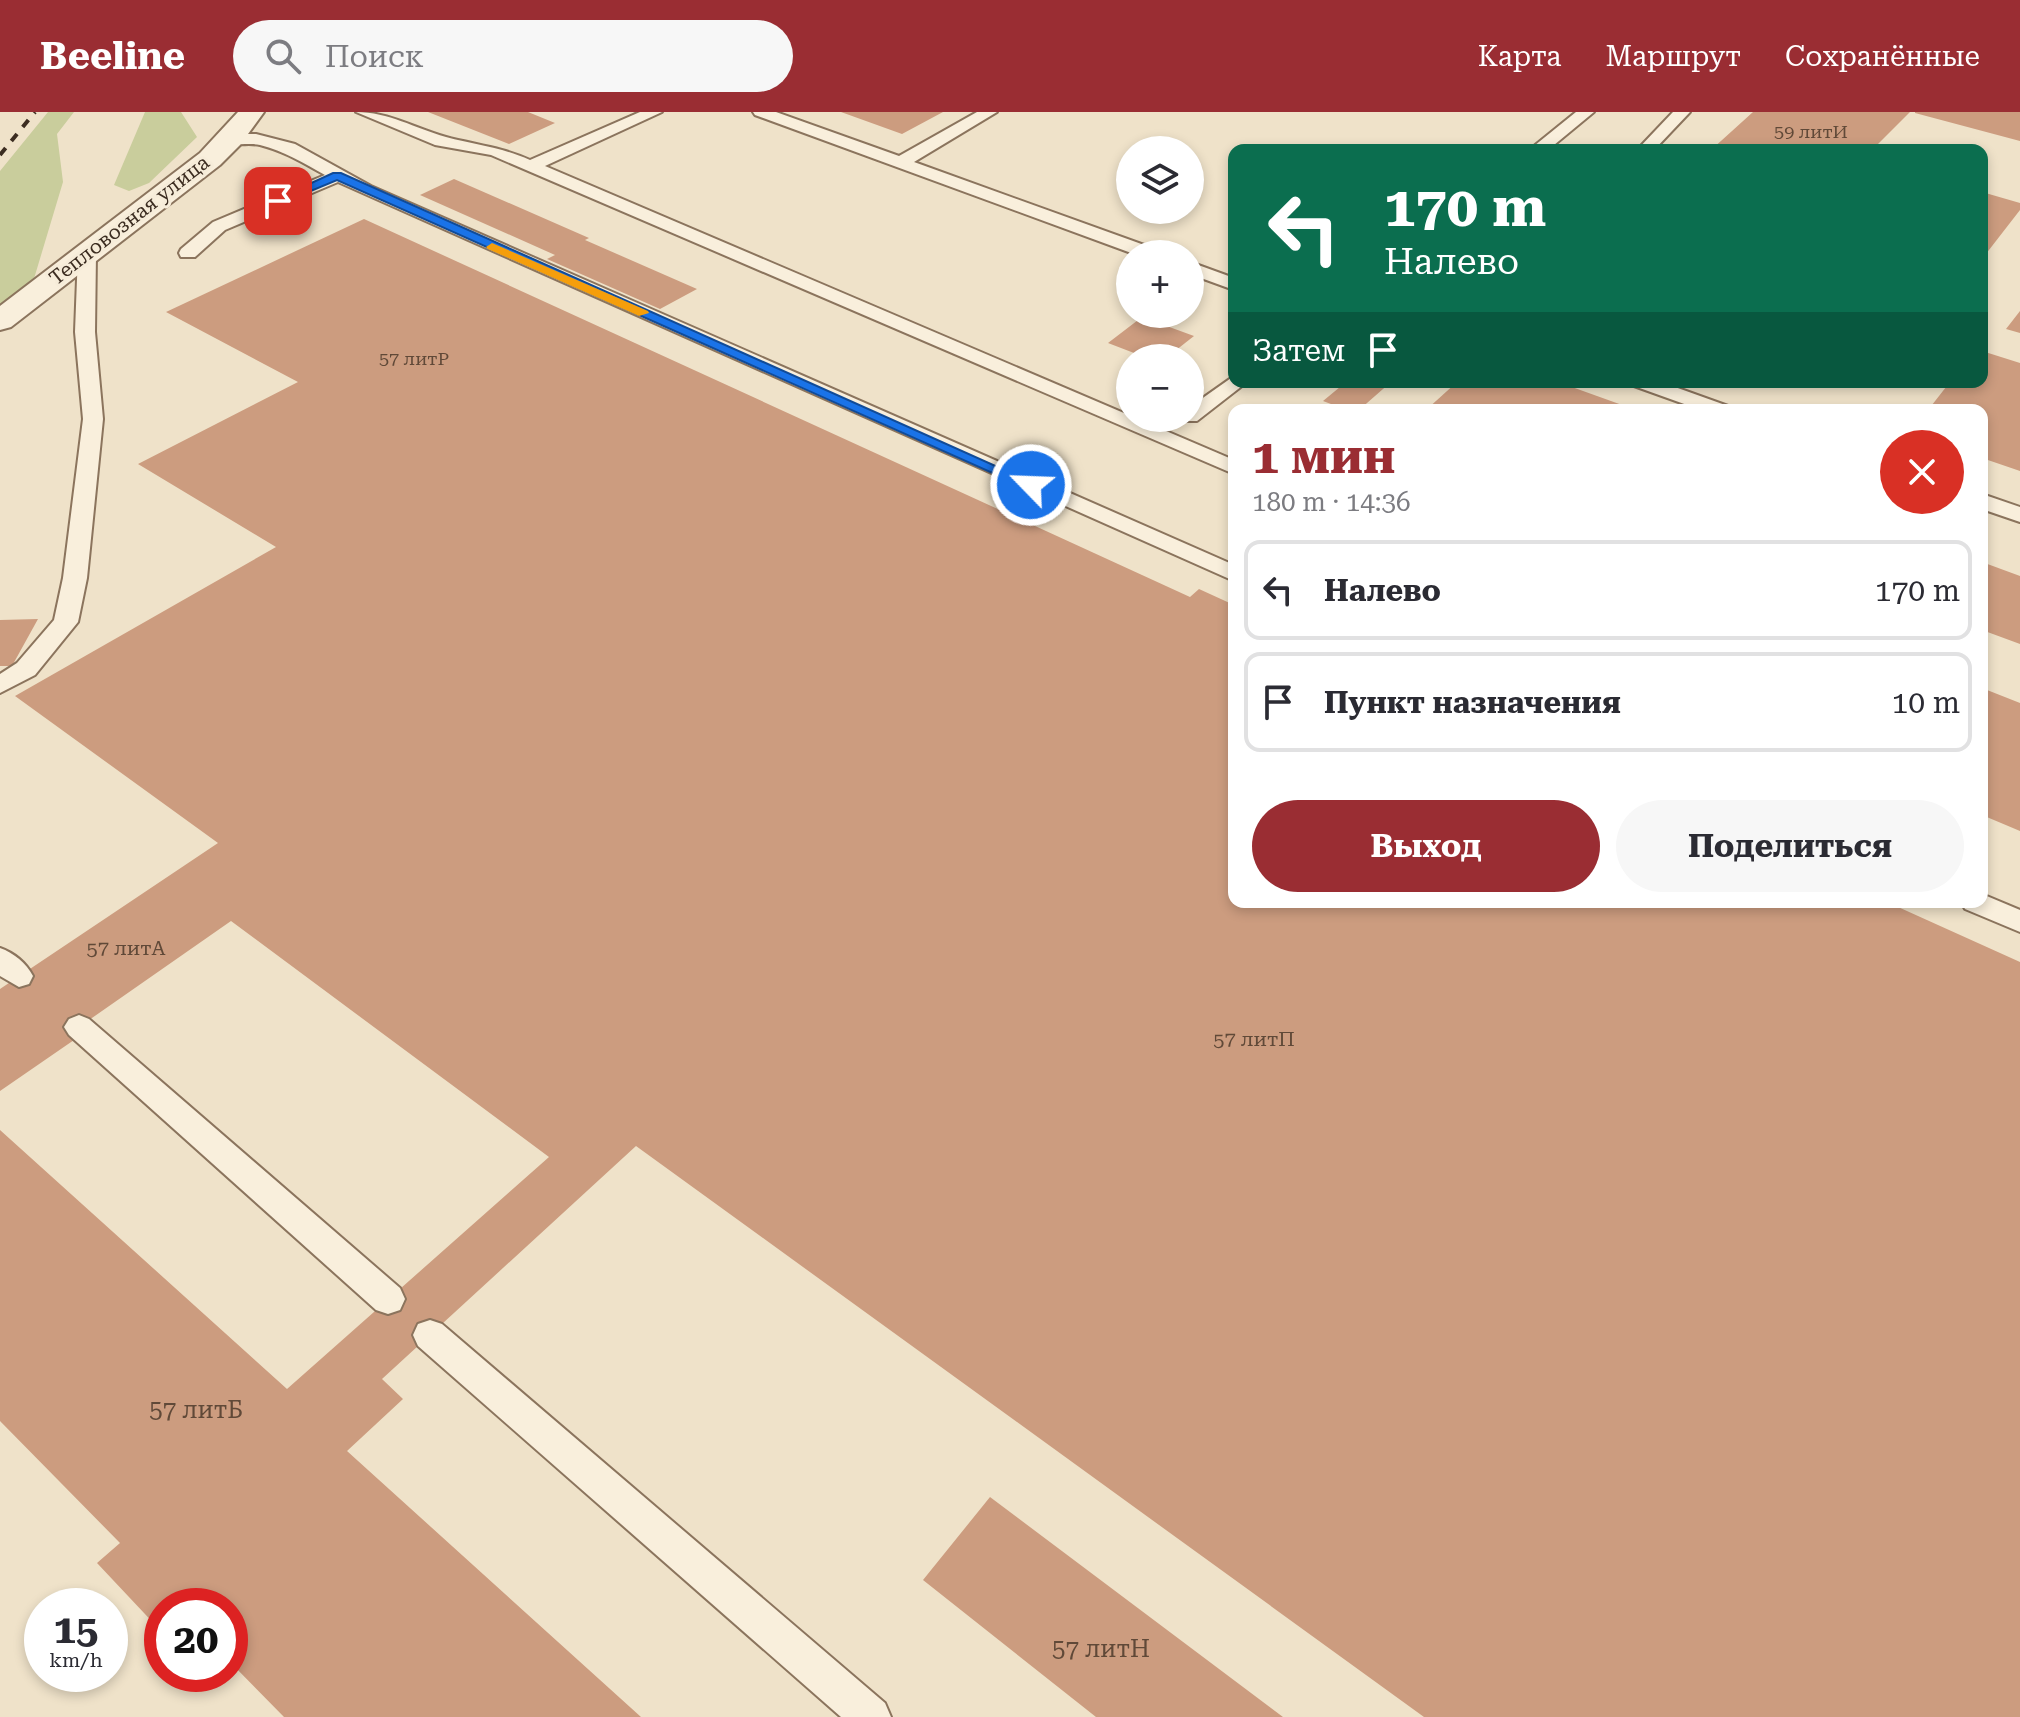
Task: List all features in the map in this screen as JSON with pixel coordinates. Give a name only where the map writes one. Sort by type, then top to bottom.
[{"type":"street","name":"Тепловозная улица","points":[[0,321],[210,159],[231,139],[251,112]]},
{"type":"lane","points":[[364,112],[441,141],[495,151],[1228,465]]},
{"type":"lane","points":[[530,166],[654,112]]},
{"type":"lane","points":[[761,112],[1116,241]]},
{"type":"lane","points":[[900,163],[989,112]]},
{"type":"lane","points":[[1545,144],[1586,112]]},
{"type":"lane","points":[[1651,144],[1682,112]]},
{"type":"lane","points":[[231,139],[275,142],[337,176],[1228,571]]},
{"type":"lane","points":[[188,253],[219,226],[337,176]]},
{"type":"lane","points":[[0,685],[26,669],[66,622],[93,419],[85,332],[87,253]]},
{"type":"lane","points":[[1204,273],[1228,282]]},
{"type":"lane","points":[[1204,406],[1228,387]]},
{"type":"lane","points":[[1658,388],[1704,404]]},
{"type":"lane","points":[[1163,437],[1170,432]]},
{"type":"lane","points":[[1988,503],[2020,515]]},
{"type":"lane","points":[[1988,908],[2020,922]]},
{"type":"lane","points":[[79,1027],[388,1299]]},
{"type":"lane","points":[[430,1335],[871,1717]]},
{"type":"green space","points":[[48,112],[74,112],[57,134],[63,182],[33,282],[0,309],[0,171]]},
{"type":"green space","points":[[145,112],[181,112],[197,137],[149,183],[129,191],[114,185]]},
{"type":"building","points":[[428,112],[528,112],[555,123],[509,144]]},
{"type":"building","points":[[841,112],[943,112],[902,134]]},
{"type":"building","points":[[1753,112],[1910,112],[1878,144],[1718,144]]},
{"type":"building","points":[[1915,112],[2020,112],[2020,141],[1915,113]]},
{"type":"building","points":[[454,179],[697,289],[660,309],[547,259],[555,255],[420,195]]},
{"type":"building","points":[[1988,194],[2020,203],[2020,210],[1988,251]]},
{"type":"building","points":[[364,219],[1190,597],[1199,589],[1228,602],[1228,908],[1900,908],[2020,962],[2020,1717],[1424,1717],[636,1146],[382,1379],[403,1399],[347,1451],[641,1717],[284,1717],[248,1680],[248,1588],[144,1588],[144,1613],[128,1596],[128,1588],[121,1588],[97,1563],[120,1543],[0,1421],[0,1130],[287,1389],[549,1157],[231,921],[69,1034],[74,1040],[0,1091],[0,989],[218,843],[15,696],[276,547],[138,464],[298,382],[166,312]]},
{"type":"building","points":[[2020,311],[2020,333],[2006,329]]},
{"type":"building","points":[[1128,328],[1172,328],[1194,336],[1184,344],[1116,346],[1108,343]]},
{"type":"building","points":[[1988,353],[2020,363],[2020,471],[1988,460],[1988,404],[1933,404],[1945,388],[1988,388]]},
{"type":"building","points":[[1339,388],[1384,388],[1366,404],[1331,404],[1323,401]]},
{"type":"building","points":[[1450,388],[1575,388],[1619,404],[1433,404]]},
{"type":"building","points":[[1988,564],[2020,576],[2020,644],[1988,632]]},
{"type":"building","points":[[38,619],[12,666],[0,666],[0,620]]},
{"type":"building","points":[[1988,690],[2020,703],[2020,831],[1988,818]]},
{"type":"building","points":[[990,1497],[1283,1717],[1096,1717],[923,1580]]},
{"type":"railway","points":[[0,155],[35,112]]},
{"type":"slow traffic","points":[[492,247],[643,313]]},
{"type":"route","points":[[278,201],[337,176],[1031,485]]}]
